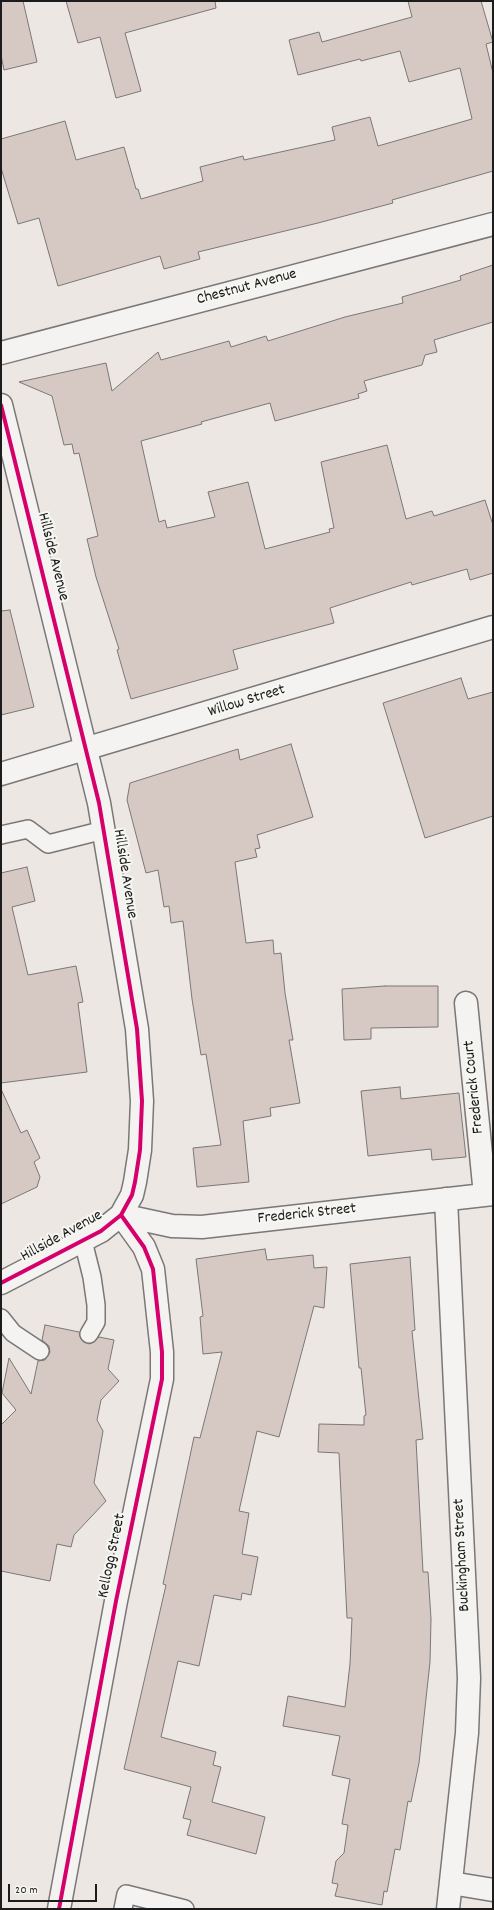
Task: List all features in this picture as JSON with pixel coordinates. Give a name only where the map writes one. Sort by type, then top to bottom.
[{"type":"street","name":"Chestnut Avenue","points":[[1,353],[493,224]]},
{"type":"street","name":"Hillside Avenue","points":[[1,405],[88,750],[104,830],[137,1029],[142,1078],[142,1127],[138,1168],[132,1195],[121,1215],[112,1223],[83,1241],[1,1283]]},
{"type":"street","name":"Willow Street","points":[[1,774],[88,750],[493,627]]},
{"type":"street","name":"Frederick Court","points":[[466,1002],[489,1194]]},
{"type":"street","name":"Frederick Street","points":[[121,1215],[172,1226],[202,1226],[489,1194]]},
{"type":"street","name":"Buckingham Street","points":[[446,1199],[469,1678],[467,1733],[448,1909]]},
{"type":"street","name":"Kellogg Street","points":[[58,1909],[113,1616],[162,1379],[162,1352],[153,1269],[144,1247],[121,1215]]},
{"type":"street","points":[[451,1883],[493,1890]]},
{"type":"lane","points":[[1,835],[28,829],[48,844],[104,830]]},
{"type":"lane","points":[[83,1241],[92,1277],[96,1305],[96,1322],[88,1334]]},
{"type":"lane","points":[[1,1318],[13,1333],[40,1351]]},
{"type":"lane","points":[[123,1909],[126,1894],[185,1909]]},
{"type":"building","points":[[1,1],[23,1],[37,62],[4,70],[1,55]]},
{"type":"building","points":[[66,1],[215,1],[216,8],[125,33],[141,91],[116,98],[100,37],[78,43]]},
{"type":"building","points":[[408,1],[481,1],[493,42],[486,44],[493,73],[493,171],[392,200],[393,203],[198,252],[200,259],[164,269],[160,256],[58,286],[39,218],[18,224],[1,168],[1,139],[65,121],[76,160],[124,147],[136,189],[138,189],[141,199],[203,181],[200,167],[243,156],[244,160],[335,140],[332,127],[370,117],[378,146],[472,119],[460,68],[409,82],[400,51],[361,61],[360,59],[298,75],[289,40],[319,32],[322,42],[412,17]]},
{"type":"building","points":[[493,265],[493,322],[434,340],[437,352],[425,355],[422,365],[364,381],[367,391],[358,394],[359,398],[275,421],[270,403],[201,422],[202,424],[141,441],[159,522],[165,520],[167,528],[215,517],[208,492],[248,482],[265,549],[330,532],[329,529],[334,528],[321,462],[387,445],[406,519],[432,511],[434,516],[485,500],[493,525],[493,573],[470,580],[467,569],[412,585],[411,582],[330,608],[334,623],[233,650],[238,669],[131,699],[117,650],[119,649],[96,577],[87,539],[98,536],[79,453],[74,454],[72,444],[64,445],[52,396],[19,382],[106,363],[112,391],[158,352],[161,360],[229,341],[231,347],[266,336],[268,341],[345,317],[403,303],[402,297],[461,280],[460,276]]},
{"type":"building","points":[[10,610],[34,707],[1,715],[1,611]]},
{"type":"building","points":[[461,678],[468,699],[493,692],[493,816],[425,838],[383,703]]},
{"type":"building","points":[[291,744],[313,817],[257,835],[260,848],[255,849],[257,857],[235,862],[246,943],[273,940],[274,954],[281,953],[285,993],[293,1040],[289,1040],[300,1103],[270,1108],[271,1116],[243,1121],[249,1182],[197,1187],[193,1148],[221,1145],[206,1054],[201,1055],[192,999],[183,921],[171,923],[169,906],[164,907],[158,870],[146,873],[127,800],[130,783],[238,749],[240,760]]},
{"type":"building","points":[[27,867],[35,901],[12,907],[28,975],[76,966],[83,1002],[78,1003],[87,1072],[1,1083],[1,873]]},
{"type":"building","points":[[385,986],[438,986],[438,1027],[371,1028],[371,1039],[344,1040],[342,989]]},
{"type":"building","points":[[400,1087],[401,1099],[459,1093],[466,1157],[432,1160],[431,1149],[368,1156],[361,1091]]},
{"type":"building","points":[[1,1089],[21,1133],[27,1130],[40,1158],[34,1162],[40,1177],[37,1187],[1,1204]]},
{"type":"building","points":[[265,1249],[267,1260],[313,1255],[314,1268],[327,1267],[324,1308],[314,1306],[279,1437],[257,1431],[239,1511],[249,1513],[242,1554],[258,1557],[251,1595],[242,1593],[241,1600],[214,1595],[199,1666],[178,1661],[161,1737],[216,1752],[213,1765],[221,1767],[212,1802],[265,1817],[256,1854],[187,1835],[191,1820],[183,1818],[191,1787],[124,1769],[166,1585],[163,1584],[194,1437],[200,1438],[222,1352],[203,1354],[200,1317],[203,1316],[196,1259]]},
{"type":"building","points":[[410,1257],[415,1330],[412,1331],[423,1439],[416,1440],[423,1572],[428,1572],[431,1619],[430,1662],[419,1763],[411,1802],[408,1801],[400,1850],[395,1849],[387,1892],[384,1891],[382,1905],[335,1896],[338,1884],[332,1883],[336,1861],[344,1853],[348,1825],[342,1824],[350,1779],[332,1775],[340,1736],[283,1726],[288,1696],[345,1707],[350,1664],[352,1618],[347,1618],[339,1453],[318,1452],[319,1424],[364,1425],[364,1416],[366,1415],[361,1368],[359,1368],[350,1264]]},
{"type":"building","points":[[45,1325],[79,1332],[81,1339],[89,1344],[94,1342],[99,1337],[114,1340],[108,1369],[119,1381],[101,1400],[97,1420],[103,1431],[94,1483],[106,1501],[74,1535],[71,1547],[57,1544],[50,1581],[1,1571],[1,1425],[16,1410],[2,1393],[9,1358],[31,1394],[38,1361],[45,1360],[50,1352],[49,1346],[42,1340]]},
{"type":"cycle path","points":[[1,405],[99,803],[137,1029],[142,1101],[140,1150],[135,1182],[132,1195],[121,1215],[101,1231],[1,1283]]},
{"type":"cycle path","points":[[59,1909],[116,1601],[162,1379],[162,1352],[153,1269],[144,1247],[121,1215]]}]
